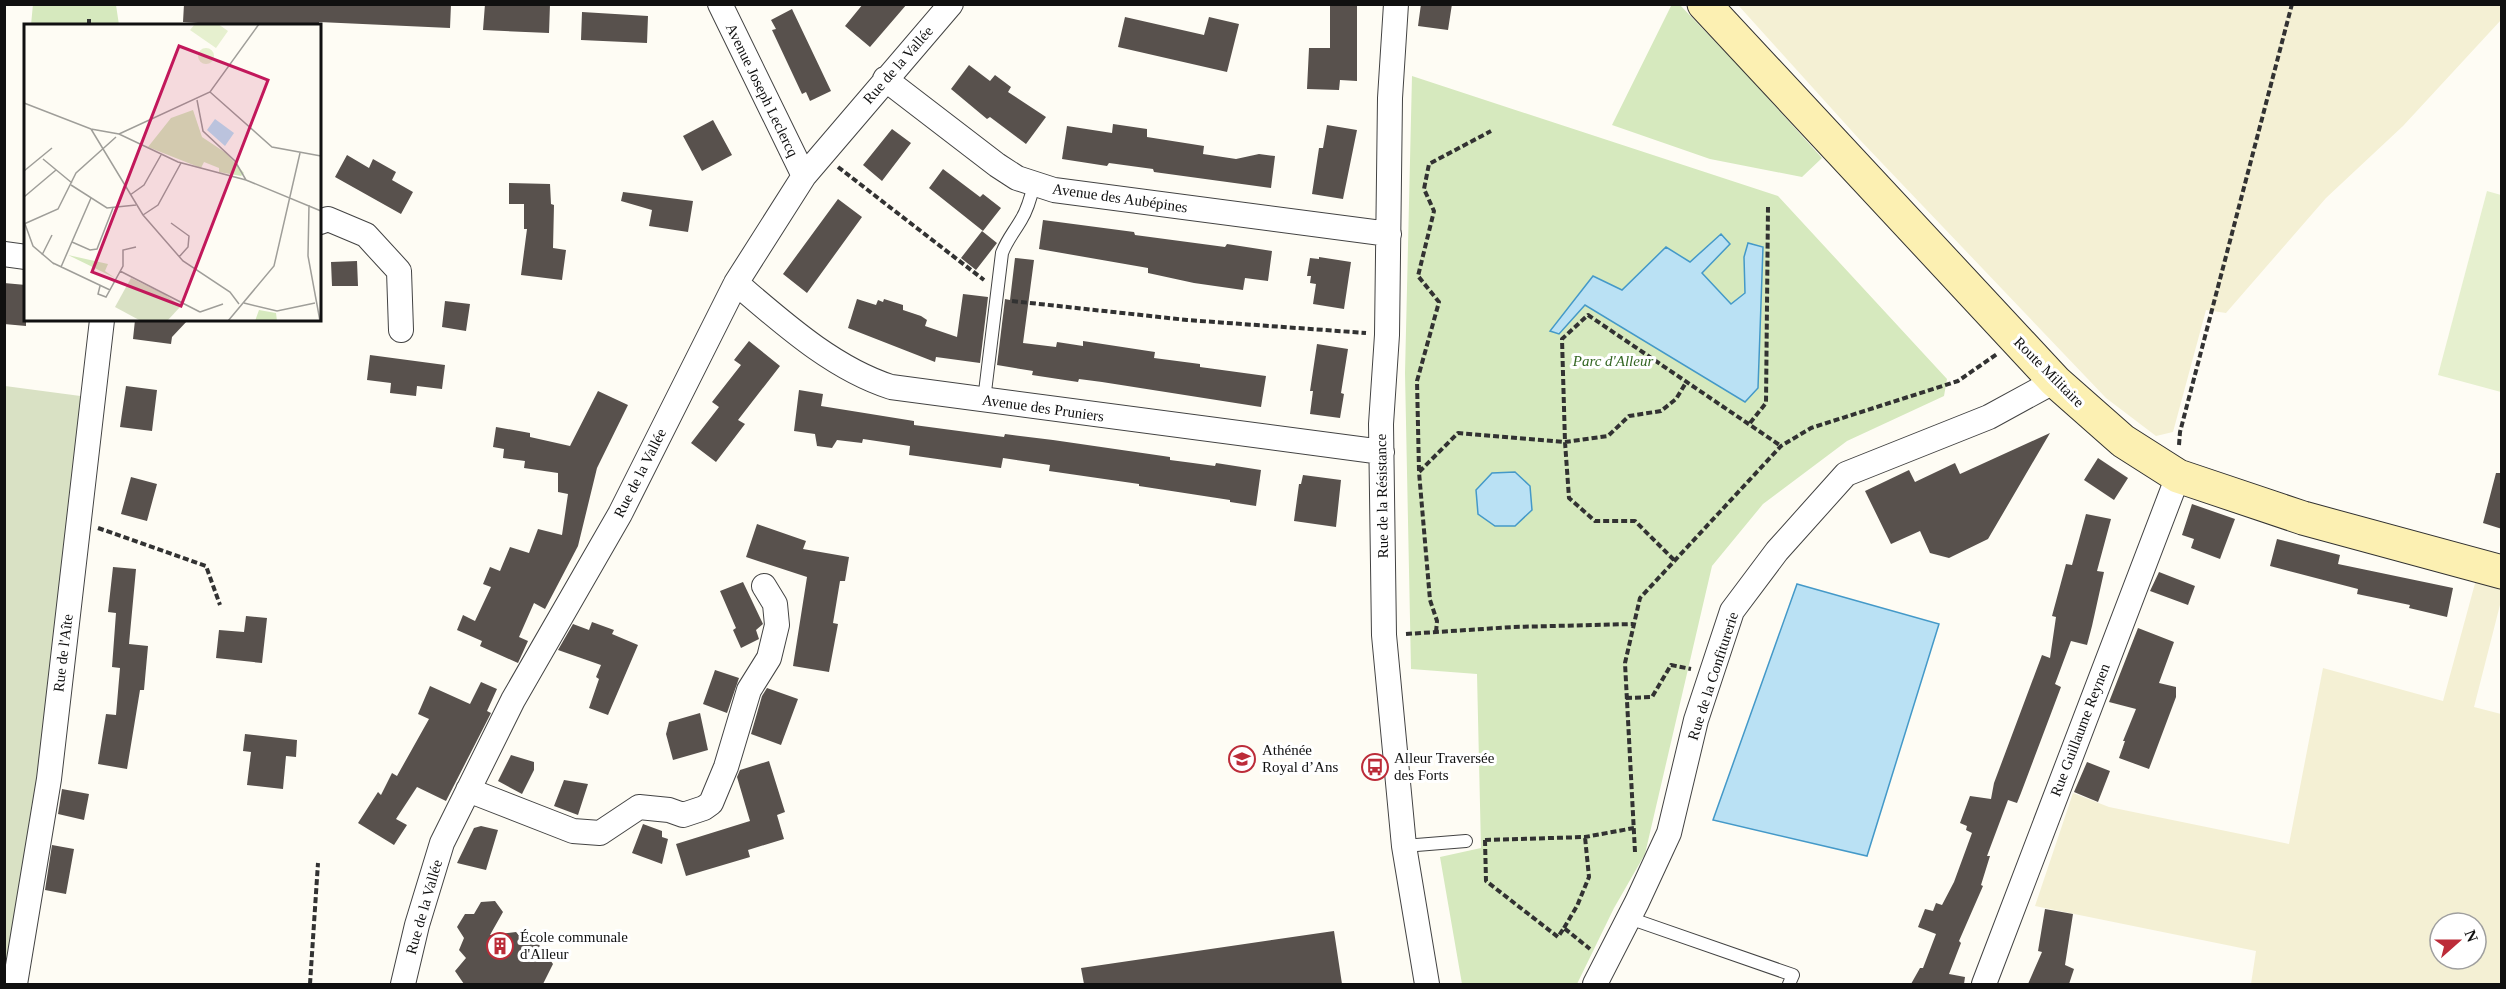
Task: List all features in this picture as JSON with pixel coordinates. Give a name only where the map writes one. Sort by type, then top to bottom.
[{"type":"street","name":"Avenue Joseph Leclercq","points":[[720,4],[804,176]]},
{"type":"street","name":"Rue de la Vallée","points":[[403,984],[417,925],[442,843],[513,700],[620,513],[736,283],[804,176],[951,4]]},
{"type":"street","name":"Rue de la Résistance","points":[[1396,4],[1390,98],[1387,335],[1381,424],[1384,635],[1404,846],[1427,984]]},
{"type":"street","name":"Route Militaire","points":[[1704,4],[2055,381],[2122,441],[2178,476],[2303,518],[2502,572]]},
{"type":"street","name":"Avenue des Aubépines","points":[[885,79],[997,165],[1017,178],[1034,184],[1054,190],[1389,234]]},
{"type":"street","points":[[321,222],[328,219],[366,234],[399,271],[401,330]]},
{"type":"street","points":[[4,254],[24,257]]},
{"type":"street","name":"Avenue des Pruniers","points":[[736,283],[819,348],[867,379],[909,390],[1382,452]]},
{"type":"street","name":"Rue de l'Aîte","points":[[15,984],[49,779],[102,321]]},
{"type":"street","name":"Rue de la Confiturerie","points":[[1595,984],[1669,833],[1696,720],[1732,611],[1777,551],[1846,474],[1989,417],[2055,381]]},
{"type":"street","name":"Rue Guillaume Reynen","points":[[1984,984],[2178,476]]},
{"type":"street","points":[[468,790],[573,831],[600,833],[639,807],[669,810],[683,815],[704,808],[711,802],[726,767],[748,690],[769,658],[777,625],[775,604],[764,586]]},
{"type":"lane","points":[[984,400],[1002,253],[1008,238],[1029,204],[1034,184]]},
{"type":"lane","points":[[1404,846],[1466,841]]},
{"type":"lane","points":[[1629,918],[1793,975],[1789,984]]},
{"type":"path","points":[[2178,476],[2180,432],[2292,4]]},
{"type":"path","points":[[89,19],[89,24]]},
{"type":"path","points":[[1436,632],[1437,621],[1430,600],[1419,472],[1417,381],[1439,302],[1418,276],[1434,211],[1424,189],[1429,164],[1491,131]]},
{"type":"path","points":[[822,154],[1011,301],[1187,320],[1387,335]]},
{"type":"path","points":[[1750,423],[1766,403],[1768,207]]},
{"type":"path","points":[[1674,560],[1635,521],[1595,521],[1569,498],[1564,442],[1562,339],[1588,315],[1781,446]]},
{"type":"path","points":[[1419,472],[1458,433],[1564,442],[1608,436],[1629,416],[1661,411],[1676,399],[1687,381]]},
{"type":"path","points":[[79,521],[206,566],[220,605]]},
{"type":"path","points":[[1384,635],[1633,624]]},
{"type":"path","points":[[1626,698],[1652,697],[1671,665],[1711,674]]},
{"type":"path","points":[[1466,841],[1585,837],[1634,828]]},
{"type":"path","points":[[1485,840],[1486,880],[1558,937],[1577,906],[1589,877],[1585,837]]},
{"type":"path","points":[[310,984],[318,863]]},
{"type":"path","points":[[1564,928],[1607,962]]},
{"type":"shaded area","points":[[2501,4],[2501,20],[2403,126],[2326,198],[2226,313],[2206,310],[2173,432],[2156,436],[2106,398],[1860,140],[1738,5]]},
{"type":"shaded area","points":[[2477,576],[2501,581],[2501,601],[2474,707],[2501,714],[2501,984],[2251,984],[2256,951],[2035,906],[2073,793],[2109,807],[2289,844],[2323,668],[2443,701]]},
{"type":"green space","points":[[33,4],[116,5],[119,24],[31,24]]},
{"type":"green space","points":[[1672,4],[1680,5],[1822,158],[1802,177],[1710,159],[1612,125]]},
{"type":"green space","name":"Parc d'Alleur","points":[[1412,76],[1778,196],[1947,379],[1944,396],[1847,441],[1763,504],[1712,566],[1645,854],[1614,908],[1577,984],[1462,984],[1440,857],[1481,848],[1477,674],[1411,669],[1405,373]]},
{"type":"green space","points":[[2487,191],[2501,195],[2501,392],[2438,375]]},
{"type":"green space","points":[[5,386],[88,397],[49,779],[5,984]]},
{"type":"water","points":[[1721,234],[1730,244],[1702,273],[1731,304],[1745,293],[1744,257],[1748,243],[1763,247],[1758,388],[1745,402],[1585,305],[1559,334],[1550,331],[1593,276],[1622,290],[1666,247],[1690,262]]},
{"type":"water","points":[[1515,472],[1530,486],[1532,510],[1515,526],[1495,526],[1478,514],[1476,490],[1492,473]]},
{"type":"water","points":[[1797,584],[1939,624],[1867,856],[1713,820]]},
{"type":"building","points":[[184,4],[451,4],[450,28],[319,22],[319,24],[213,24],[183,22]]},
{"type":"building","points":[[485,4],[550,4],[549,33],[483,30]]},
{"type":"building","points":[[863,4],[907,4],[870,47],[845,26]]},
{"type":"building","points":[[1330,4],[1357,4],[1357,81],[1340,80],[1339,90],[1307,89],[1309,48],[1330,48]]},
{"type":"building","points":[[1421,4],[1452,4],[1448,30],[1418,26]]},
{"type":"building","points":[[792,9],[831,91],[810,101],[806,92],[802,94],[772,30],[776,29],[771,20]]},
{"type":"building","points":[[582,12],[648,16],[647,43],[581,40]]},
{"type":"building","points":[[1125,17],[1204,35],[1209,17],[1239,24],[1227,72],[1118,47]]},
{"type":"building","points":[[969,65],[990,81],[995,75],[1011,87],[1008,92],[1046,117],[1026,144],[990,117],[987,119],[951,89]]},
{"type":"building","points":[[713,120],[732,155],[702,171],[683,136]]},
{"type":"building","points":[[1113,124],[1147,129],[1147,137],[1204,146],[1203,154],[1236,159],[1259,154],[1275,156],[1271,188],[1154,172],[1153,169],[1109,163],[1107,166],[1062,159],[1067,126],[1112,133]]},
{"type":"building","points":[[1327,125],[1357,130],[1343,199],[1312,194],[1319,148],[1323,148]]},
{"type":"building","points":[[892,129],[911,143],[882,181],[863,165]]},
{"type":"building","points":[[347,155],[369,168],[373,159],[396,172],[392,180],[413,192],[401,214],[335,177]]},
{"type":"building","points":[[943,169],[980,197],[983,194],[1001,208],[983,231],[929,188]]},
{"type":"building","points":[[509,183],[550,184],[551,204],[554,205],[553,248],[566,250],[562,280],[521,275],[527,229],[524,229],[524,204],[509,204]]},
{"type":"building","points":[[623,192],[693,201],[688,232],[649,226],[652,210],[621,201]]},
{"type":"building","points":[[838,199],[862,217],[807,293],[783,274]]},
{"type":"building","points":[[1043,220],[1134,232],[1135,235],[1272,251],[1268,281],[1245,278],[1243,290],[1148,273],[1148,268],[1039,249]]},
{"type":"building","points":[[982,231],[997,243],[976,270],[961,258]]},
{"type":"building","points":[[1319,257],[1351,262],[1344,309],[1313,304],[1316,284],[1310,283],[1311,276],[1307,276],[1310,258],[1319,259]]},
{"type":"building","points":[[1015,258],[1034,260],[1023,343],[1056,347],[1057,342],[1083,346],[1083,341],[1155,352],[1154,358],[1200,364],[1200,367],[1266,376],[1261,407],[1102,382],[1079,379],[1078,382],[1032,375],[1033,371],[997,365],[1005,299],[1010,300]]},
{"type":"building","points":[[357,261],[358,286],[332,286],[331,262]]},
{"type":"building","points":[[4,283],[24,285],[26,326],[4,324]]},
{"type":"building","points":[[963,294],[988,297],[980,363],[936,357],[935,362],[848,328],[857,299],[876,305],[878,300],[883,302],[884,299],[903,305],[903,310],[921,316],[927,320],[925,326],[957,337]]},
{"type":"building","points":[[445,301],[470,304],[466,331],[442,327]]},
{"type":"building","points":[[135,321],[187,321],[172,337],[171,344],[133,339]]},
{"type":"building","points":[[749,341],[780,366],[738,420],[745,424],[716,462],[691,443],[719,407],[712,402],[741,365],[734,360]]},
{"type":"building","points":[[1317,344],[1348,349],[1341,393],[1344,394],[1340,418],[1310,414],[1313,391],[1310,391]]},
{"type":"building","points":[[370,355],[445,365],[442,389],[417,386],[416,396],[390,393],[391,383],[367,380]]},
{"type":"building","points":[[126,386],[157,390],[152,431],[120,427]]},
{"type":"building","points":[[799,390],[823,394],[821,406],[914,421],[914,425],[1004,437],[1005,434],[1053,440],[1170,457],[1170,460],[1215,466],[1216,463],[1261,470],[1256,506],[1139,486],[1139,484],[1049,471],[1050,465],[1003,458],[1001,468],[909,455],[910,446],[863,439],[862,443],[837,440],[832,448],[817,446],[815,434],[794,431]]},
{"type":"building","points":[[598,391],[628,405],[597,468],[578,546],[545,609],[534,603],[519,637],[528,641],[518,663],[480,646],[482,641],[457,630],[463,615],[475,621],[491,587],[483,584],[490,567],[500,571],[510,547],[529,553],[538,529],[562,535],[568,494],[558,492],[558,473],[524,468],[525,461],[503,458],[504,449],[493,447],[496,427],[530,433],[530,437],[570,446]]},
{"type":"building","points":[[2050,433],[1988,539],[1949,558],[1930,553],[1920,531],[1891,544],[1865,491],[1909,470],[1915,482],[1955,463],[1960,474]]},
{"type":"building","points":[[2098,458],[2128,478],[2114,500],[2084,480]]},
{"type":"building","points":[[2496,473],[2502,473],[2502,529],[2483,523]]},
{"type":"building","points":[[1303,475],[1341,480],[1336,527],[1294,521],[1299,484],[1301,484]]},
{"type":"building","points":[[131,477],[157,484],[147,521],[121,514]]},
{"type":"building","points":[[2192,504],[2235,519],[2220,559],[2191,548],[2194,539],[2182,535]]},
{"type":"building","points":[[2086,514],[2111,519],[2097,571],[2104,572],[2092,626],[2087,645],[2071,641],[2055,684],[2061,687],[2021,793],[2017,803],[2008,800],[1987,856],[1990,856],[1981,885],[1983,886],[1959,941],[1961,943],[1949,974],[1965,977],[1964,984],[1911,984],[1920,968],[1923,968],[1936,934],[1918,927],[1925,909],[1933,911],[1936,903],[1942,905],[1954,882],[1972,833],[1966,830],[1967,826],[1960,823],[1970,796],[1991,799],[1994,783],[2042,655],[2050,658],[2056,617],[2052,616],[2066,564],[2072,565]]},
{"type":"building","points":[[757,524],[806,541],[803,549],[849,557],[845,581],[840,581],[833,623],[838,624],[829,672],[793,666],[807,577],[746,557]]},
{"type":"building","points":[[2277,539],[2340,555],[2338,564],[2453,588],[2447,617],[2409,608],[2410,605],[2357,594],[2358,589],[2270,566]]},
{"type":"building","points":[[113,567],[136,569],[129,644],[148,646],[144,690],[140,690],[127,769],[98,764],[106,714],[116,715],[120,668],[112,667],[116,613],[108,612]]},
{"type":"building","points":[[2159,572],[2195,586],[2188,605],[2150,591]]},
{"type":"building","points":[[743,582],[763,624],[756,630],[759,639],[741,648],[733,630],[736,628],[720,591]]},
{"type":"building","points":[[246,616],[267,618],[262,663],[216,658],[219,630],[244,632]]},
{"type":"building","points":[[592,622],[614,630],[612,634],[638,645],[608,715],[589,708],[599,679],[596,677],[601,665],[558,650],[573,624],[589,630]]},
{"type":"building","points":[[2138,628],[2174,642],[2159,683],[2176,687],[2176,697],[2149,769],[2119,758],[2136,709],[2109,702]]},
{"type":"building","points":[[715,670],[739,678],[727,713],[703,704]]},
{"type":"building","points":[[481,682],[497,689],[487,711],[491,713],[446,801],[417,787],[396,819],[407,825],[394,845],[358,823],[378,792],[381,795],[392,773],[397,776],[429,719],[418,714],[430,686],[470,704]]},
{"type":"building","points":[[767,688],[798,699],[781,745],[751,734],[762,696]]},
{"type":"building","points":[[700,713],[708,750],[673,760],[666,734],[669,722]]},
{"type":"building","points":[[245,734],[297,740],[296,757],[286,756],[283,789],[247,785],[251,752],[243,751]]},
{"type":"building","points":[[511,755],[534,762],[534,770],[522,794],[498,781]]},
{"type":"building","points":[[769,761],[785,812],[777,815],[784,839],[748,850],[750,857],[686,876],[676,844],[750,821],[737,777],[740,770]]},
{"type":"building","points":[[2087,762],[2110,771],[2098,802],[2074,792]]},
{"type":"building","points":[[564,780],[588,784],[578,815],[554,806]]},
{"type":"building","points":[[62,789],[89,794],[84,820],[58,814]]},
{"type":"building","points":[[643,824],[662,831],[662,837],[668,839],[662,864],[632,853]]},
{"type":"building","points":[[481,826],[498,830],[486,870],[457,863],[474,828]]},
{"type":"building","points":[[52,845],[74,849],[66,894],[45,890]]},
{"type":"building","name":"École communale d'Alleur","points":[[495,901],[503,912],[490,935],[516,932],[525,942],[537,942],[553,964],[543,984],[464,984],[455,971],[466,958],[459,950],[464,938],[457,927],[465,914],[474,914],[481,902]]},
{"type":"building","points":[[2045,909],[2073,914],[2065,965],[2074,969],[2069,984],[2028,984],[2042,952],[2038,951]]},
{"type":"building","points":[[1334,931],[1342,984],[1084,984],[1081,968]]},
{"type":"place","name":"Athénée Royal d’Ans","points":[[1242,759]]},
{"type":"place","name":"Alleur Traversée des Forts","points":[[1375,767]]},
{"type":"place","name":"École communale d'Alleur","points":[[500,946]]}]
